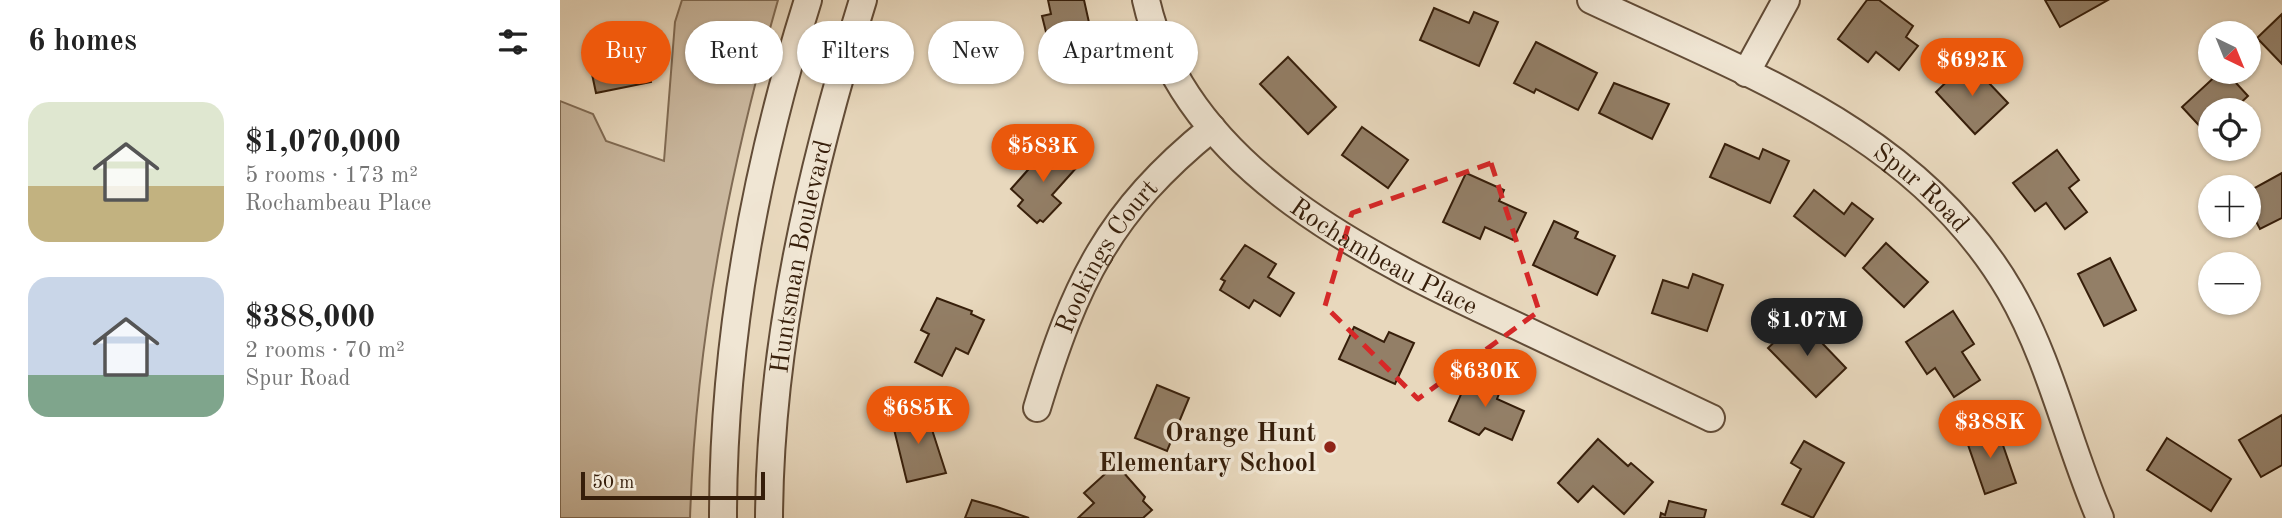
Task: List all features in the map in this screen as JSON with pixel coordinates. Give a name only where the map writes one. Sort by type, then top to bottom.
[{"type":"street","name":"Huntsman Boulevard","points":[[723,518],[732,356],[741,284],[763,158],[808,0]]},
{"type":"street","name":"Huntsman Boulevard","points":[[769,518],[774,420],[795,264],[823,137],[863,0]]},
{"type":"street","name":"Rochambeau Place","points":[[1146,0],[1157,43],[1176,81],[1212,128],[1276,188],[1367,253],[1711,418]]},
{"type":"street","name":"Spur Road","points":[[1591,0],[1828,114],[1888,153],[1940,198],[1982,248],[2010,292],[2032,335],[2100,518]]},
{"type":"street","points":[[1746,73],[1786,0]]},
{"type":"street","name":"Rookings Court","points":[[1037,408],[1071,307],[1109,235],[1169,163],[1212,128]]},
{"type":"highlighted area","points":[[1491,163],[1539,311],[1418,399],[1325,306],[1352,213]]},
{"type":"shaded area","points":[[682,0],[778,0],[772,21],[685,21],[685,84],[755,84],[730,192],[708,321],[699,386],[690,518],[560,518],[560,101],[593,114],[606,141],[664,161],[675,22]]},
{"type":"building","points":[[1048,0],[1084,0],[1089,21],[1043,21],[1042,16],[1051,14]]},
{"type":"building","points":[[1867,0],[1879,0],[1913,26],[1906,37],[1918,46],[1899,70],[1876,52],[1868,62],[1838,39]]},
{"type":"building","points":[[2045,0],[2108,0],[2060,27]]},
{"type":"building","points":[[1434,8],[1469,23],[1474,12],[1498,22],[1479,66],[1420,40]]},
{"type":"building","points":[[2282,14],[2282,64],[2261,42],[2261,34]]},
{"type":"building","points":[[1536,42],[1597,73],[1578,110],[1536,89],[1534,93],[1514,83]]},
{"type":"building","points":[[1288,57],[1336,107],[1308,134],[1260,84]]},
{"type":"building","points":[[1968,61],[2008,103],[1975,134],[1936,92]]},
{"type":"building","points":[[1614,83],[1669,104],[1652,139],[1599,113]]},
{"type":"building","points":[[594,84],[641,84],[596,93]]},
{"type":"building","points":[[2207,84],[2237,84],[2248,96],[2198,98],[2198,124],[2182,107]]},
{"type":"building","points":[[1362,127],[1408,160],[1388,188],[1342,155]]},
{"type":"building","points":[[1051,144],[1077,167],[1052,195],[1061,203],[1043,222],[1040,220],[1037,223],[1018,206],[1023,200],[1011,189]]},
{"type":"building","points":[[1725,144],[1759,159],[1763,149],[1789,161],[1770,203],[1710,177]]},
{"type":"building","points":[[2057,150],[2079,180],[2069,188],[2087,212],[2065,229],[2046,203],[2035,211],[2013,183]]},
{"type":"building","points":[[1466,173],[1504,190],[1499,201],[1526,213],[1513,240],[1485,227],[1480,239],[1443,222]]},
{"type":"building","points":[[2282,173],[2282,218],[2261,228],[2261,184]]},
{"type":"building","points":[[1814,190],[1844,214],[1852,203],[1873,219],[1845,256],[1794,216]]},
{"type":"building","points":[[1554,221],[1578,232],[1575,238],[1615,256],[1597,295],[1533,265]]},
{"type":"building","points":[[1886,243],[1928,282],[1904,307],[1863,268]]},
{"type":"building","points":[[1245,245],[1276,264],[1268,277],[1294,293],[1280,316],[1254,300],[1249,308],[1220,290],[1225,281],[1221,279]]},
{"type":"building","points":[[2110,258],[2136,310],[2104,326],[2078,274]]},
{"type":"building","points":[[1693,274],[1723,285],[1707,331],[1652,313],[1663,280],[1688,288]]},
{"type":"building","points":[[937,298],[972,311],[971,314],[984,320],[968,354],[956,348],[942,376],[915,362],[929,334],[921,330]]},
{"type":"building","points":[[1953,311],[1974,344],[1962,352],[1980,380],[1954,397],[1935,368],[1927,374],[1906,342]]},
{"type":"building","points":[[1799,319],[1846,368],[1816,397],[1768,348]]},
{"type":"building","points":[[1354,327],[1384,342],[1389,332],[1414,343],[1395,384],[1339,359]]},
{"type":"building","points":[[1471,372],[1502,386],[1497,399],[1524,411],[1512,440],[1485,428],[1479,435],[1449,421]]},
{"type":"building","points":[[1157,385],[1189,398],[1167,451],[1135,438]]},
{"type":"building","points":[[925,408],[946,473],[907,482],[891,417]]},
{"type":"building","points":[[2282,415],[2282,465],[2261,477],[2239,440]]},
{"type":"building","points":[[1996,425],[2016,483],[1985,494],[1965,436]]},
{"type":"building","points":[[2167,438],[2231,479],[2211,511],[2147,470]]},
{"type":"building","points":[[1598,439],[1628,466],[1631,463],[1653,482],[1624,514],[1593,486],[1578,502],[1558,483]]},
{"type":"building","points":[[1804,441],[1844,463],[1813,518],[1782,504],[1801,469],[1791,463]]},
{"type":"building","points":[[1116,464],[1145,497],[1143,501],[1152,510],[1143,518],[1078,518],[1094,503],[1084,493]]},
{"type":"building","points":[[972,500],[997,507],[1029,518],[965,518]]},
{"type":"building","points":[[1669,501],[1706,510],[1704,518],[1660,518],[1661,513],[1665,515]]},
{"type":"place","name":"Orange Hunt Elementary School","points":[[1330,447]]}]
